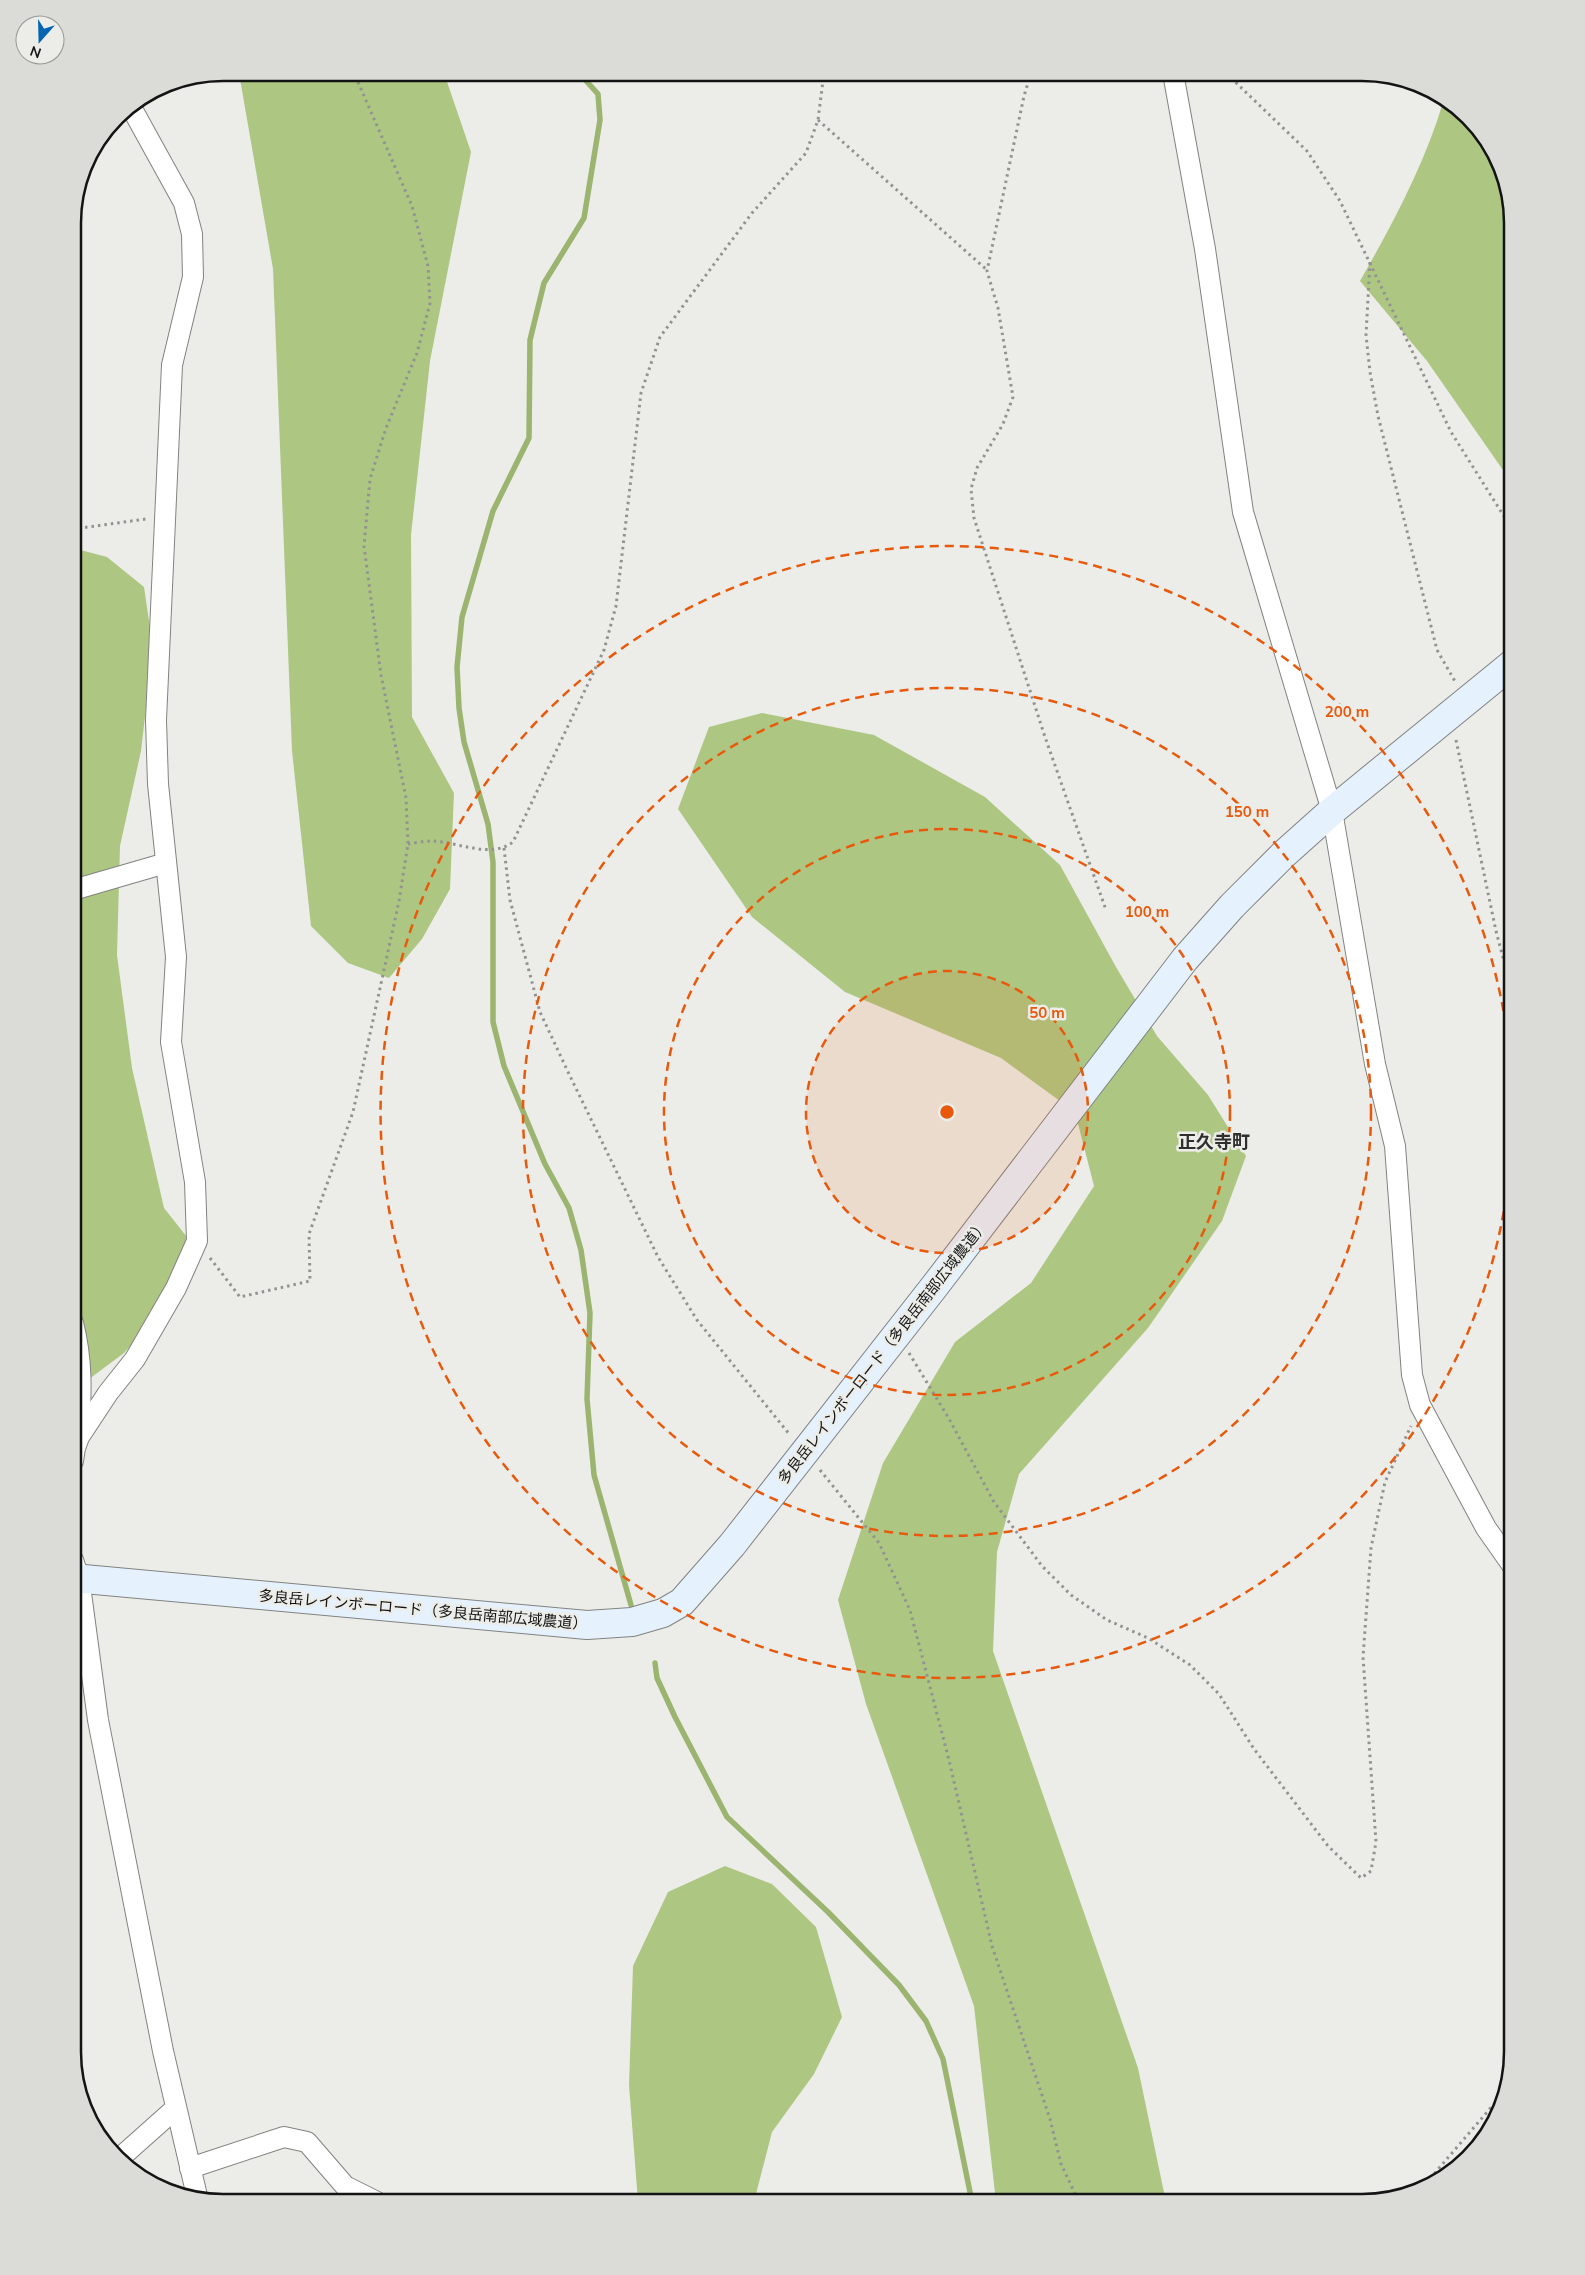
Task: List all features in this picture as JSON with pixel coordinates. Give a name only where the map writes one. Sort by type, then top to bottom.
[{"type":"street","points":[[1175,82],[1205,249],[1243,512],[1332,811],[1375,1064],[1395,1146],[1412,1375],[1420,1405],[1486,1528],[1504,1554]]},
{"type":"street","points":[[81,1437],[108,1393],[135,1359],[176,1288],[197,1241],[195,1182],[171,1042],[176,957],[158,784],[156,720],[172,365],[193,277],[192,234],[184,203],[134,113]]},
{"type":"street","name":"多良岳レインボーロード（多良岳南部広域農道）","points":[[81,1573],[587,1625],[632,1622],[663,1613],[682,1602],[732,1545],[1185,959],[1232,906],[1284,854],[1332,811],[1504,671]]},
{"type":"street","points":[[82,887],[166,863]]},
{"type":"street","points":[[81,1376],[81,1394]]},
{"type":"street","points":[[81,1612],[98,1720],[176,2108],[196,2191]]},
{"type":"street","points":[[125,2154],[176,2108]]},
{"type":"street","points":[[190,2168],[284,2137],[307,2142],[345,2186],[359,2193]]},
{"type":"path","points":[[197,1241],[240,1297],[310,1281],[309,1234],[354,1112],[408,844],[406,798],[381,675],[364,546],[370,478],[386,428],[417,353],[430,303],[428,266],[412,206],[358,82]]},
{"type":"path","points":[[408,844],[432,841],[487,849],[504,849],[513,842],[536,797],[604,650],[616,606],[642,393],[660,337],[752,213],[806,153],[818,120],[823,82]]},
{"type":"path","points":[[1028,82],[987,270],[998,308],[1013,397],[1003,424],[977,468],[972,488],[974,518],[1045,737],[1106,910]]},
{"type":"path","points":[[1235,82],[1307,151],[1340,201],[1451,432],[1504,516]]},
{"type":"path","points":[[818,120],[987,270]]},
{"type":"path","points":[[1370,262],[1366,335],[1378,416],[1437,650],[1459,709],[1496,931],[1504,961]]},
{"type":"path","points":[[82,528],[164,516]]},
{"type":"path","points":[[504,849],[510,900],[540,1012],[658,1257],[697,1320],[879,1543],[910,1610],[949,1760],[992,1946],[1050,2119],[1061,2164],[1075,2194]]},
{"type":"path","points":[[897,1333],[948,1417],[994,1502],[1042,1566],[1071,1595],[1107,1620],[1148,1638],[1190,1665],[1220,1694],[1254,1749],[1328,1846],[1361,1878],[1371,1871],[1376,1842],[1363,1656],[1370,1548],[1385,1482],[1420,1405]]},
{"type":"path","points":[[1434,2174],[1493,2105]]},
{"type":"green space","points":[[241,82],[447,82],[471,152],[430,361],[411,535],[412,717],[454,793],[450,889],[422,939],[389,978],[348,963],[311,926],[292,751],[273,269]]},
{"type":"green space","points":[[1442,106],[1462,123],[1474,137],[1485,152],[1493,169],[1503,205],[1504,472],[1427,361],[1360,281],[1418,170]]},
{"type":"green space","points":[[82,550],[107,557],[144,587],[153,648],[141,751],[120,846],[117,955],[132,1068],[164,1208],[202,1256],[183,1287],[124,1353],[81,1385]]},
{"type":"green space","points":[[762,713],[874,735],[985,797],[1060,865],[1116,967],[1157,1036],[1208,1095],[1246,1156],[1222,1221],[1148,1328],[1019,1474],[997,1552],[993,1651],[1138,2068],[1164,2194],[995,2194],[974,2006],[866,1704],[838,1600],[883,1463],[955,1342],[1031,1283],[1094,1186],[1075,1112],[1001,1058],[845,992],[752,917],[678,809],[709,727]]},
{"type":"green space","points":[[725,1866],[772,1884],[816,1927],[842,2017],[814,2074],[772,2132],[756,2193],[637,2193],[629,2085],[633,1966],[668,1892]]},
{"type":"waterway","points":[[587,82],[598,94],[600,120],[584,218],[544,283],[530,340],[529,438],[493,511],[462,617],[457,667],[459,708],[464,742],[488,824],[493,862],[493,1022],[504,1066],[545,1164],[569,1208],[581,1250],[590,1313],[587,1399],[594,1475],[631,1605]]},
{"type":"waterway","points":[[655,1663],[657,1678],[675,1717],[727,1817],[828,1912],[899,1985],[926,2021],[943,2059],[970,2194]]},
{"type":"district","name":"正久寺町","points":[[1214,1142]]}]
